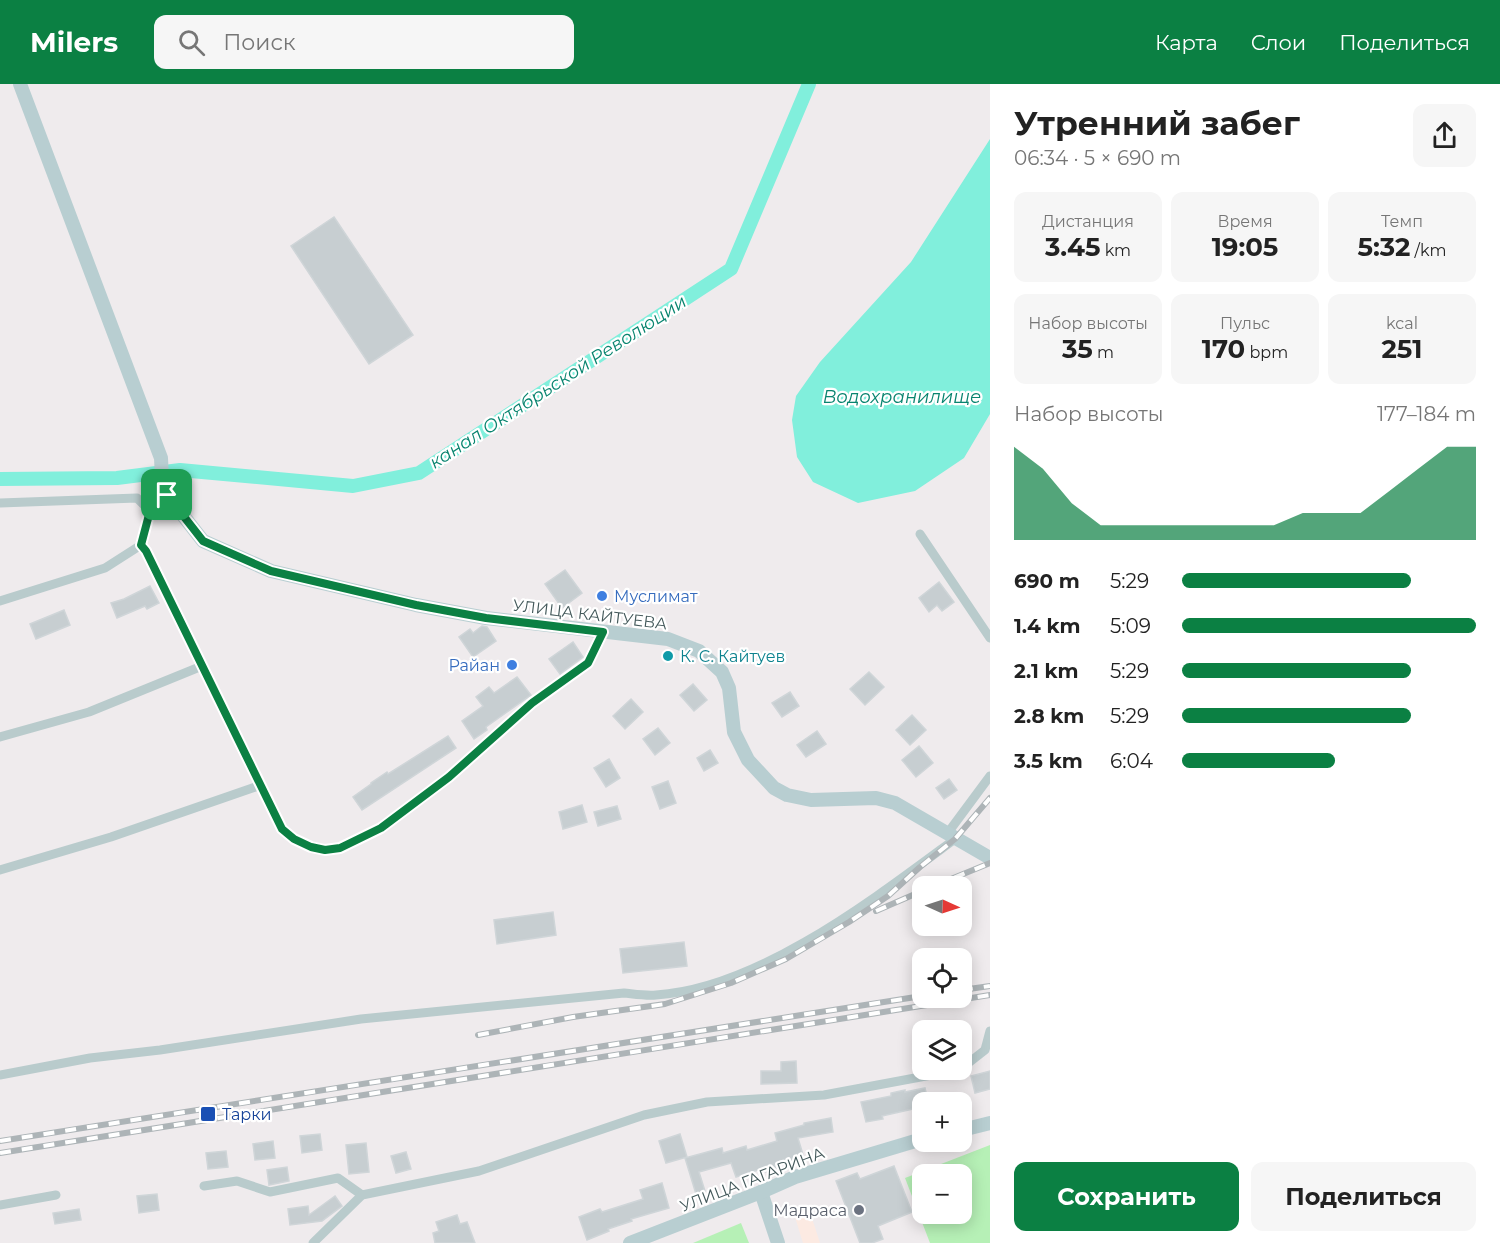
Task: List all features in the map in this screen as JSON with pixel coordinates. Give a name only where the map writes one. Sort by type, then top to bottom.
[{"type":"main road","name":"УЛИЦА КАЙТУЕВА","points":[[20,84],[161,458],[162,478],[167,495],[203,541],[271,571],[416,605],[486,618],[668,639],[699,651],[722,672],[729,688],[734,732],[748,760],[774,788],[787,795],[812,800],[867,798],[895,803],[990,858]]},
{"type":"main road","points":[[972,1128],[990,1123]]},
{"type":"main road","name":"УЛИЦА ГАГАРИНА","points":[[630,1243],[795,1177],[912,1142]]},
{"type":"main road","points":[[761,1192],[778,1243]]},
{"type":"street","points":[[0,601],[105,568],[141,545],[150,511],[167,495]]},
{"type":"street","points":[[0,503],[137,498],[150,511]]},
{"type":"street","points":[[920,534],[990,638]]},
{"type":"street","points":[[141,545],[146,551],[282,829],[302,843],[325,850],[340,848],[381,828],[449,777],[532,703],[588,663],[603,632]]},
{"type":"street","points":[[0,737],[88,712],[202,666]]},
{"type":"street","points":[[0,1075],[90,1058],[160,1050],[361,1019],[624,993],[656,995],[703,987],[783,954],[877,897],[951,837],[990,776]]},
{"type":"street","points":[[0,870],[111,837],[261,785]]},
{"type":"street","points":[[972,1060],[985,1050],[990,1031]]},
{"type":"street","points":[[313,1243],[362,1195],[479,1171],[644,1115],[707,1102],[824,1095],[912,1078]]},
{"type":"street","points":[[204,1186],[237,1181],[270,1192],[338,1178],[362,1195]]},
{"type":"street","points":[[0,1205],[56,1195]]},
{"type":"shaded area","points":[[990,1145],[990,1243],[930,1243],[923,1224],[972,1224],[972,1164],[941,1164]]},
{"type":"shaded area","points":[[912,1175],[912,1196],[905,1178]]},
{"type":"shaded area","points":[[809,1209],[820,1243],[803,1243],[794,1214]]},
{"type":"shaded area","points":[[741,1223],[749,1243],[693,1243]]},
{"type":"water","name":"Водохранилище","points":[[990,139],[990,414],[964,458],[915,491],[858,503],[813,482],[797,457],[792,420],[796,396],[820,362],[911,262]]},
{"type":"building","points":[[334,217],[413,335],[369,364],[291,246]]},
{"type":"building","points":[[565,570],[582,593],[562,608],[545,584]]},
{"type":"building","points":[[939,582],[954,602],[942,611],[937,605],[929,612],[919,598]]},
{"type":"building","points":[[150,586],[159,603],[147,609],[145,606],[117,618],[111,603]]},
{"type":"building","points":[[64,610],[70,625],[36,639],[30,624]]},
{"type":"building","points":[[482,626],[487,627],[496,641],[473,657],[459,637],[470,629],[473,633]]},
{"type":"building","points":[[573,642],[583,657],[560,674],[549,659]]},
{"type":"building","points":[[869,672],[884,687],[865,705],[850,689]]},
{"type":"building","points":[[517,677],[531,695],[486,727],[487,730],[474,739],[462,721],[483,706],[476,697],[489,687],[494,693]]},
{"type":"building","points":[[693,684],[707,700],[694,711],[680,695]]},
{"type":"building","points":[[790,692],[799,706],[782,717],[772,703]]},
{"type":"building","points":[[631,699],[643,712],[625,729],[613,716]]},
{"type":"building","points":[[912,715],[926,730],[910,745],[896,730]]},
{"type":"building","points":[[658,728],[670,743],[655,755],[643,739]]},
{"type":"building","points":[[817,731],[826,744],[806,757],[797,745]]},
{"type":"building","points":[[448,736],[456,748],[362,810],[353,797],[387,772],[388,774]]},
{"type":"building","points":[[919,746],[933,763],[916,777],[902,760]]},
{"type":"building","points":[[710,750],[718,763],[704,771],[697,758]]},
{"type":"building","points":[[609,759],[620,778],[606,787],[594,768]]},
{"type":"building","points":[[949,779],[957,790],[944,799],[936,788]]},
{"type":"building","points":[[668,781],[676,803],[660,809],[652,787]]},
{"type":"building","points":[[582,805],[587,822],[563,829],[559,812]]},
{"type":"building","points":[[617,806],[621,819],[598,826],[594,812]]},
{"type":"building","points":[[553,912],[556,935],[497,944],[494,920]]},
{"type":"building","points":[[684,942],[687,966],[623,973],[620,949]]},
{"type":"building","points":[[796,1061],[797,1083],[761,1084],[761,1071],[781,1071],[781,1062]]},
{"type":"building","points":[[990,1071],[990,1089],[975,1093],[972,1076]]},
{"type":"building","points":[[925,1088],[926,1092],[912,1092],[912,1109],[866,1122],[861,1102],[891,1096],[891,1093],[905,1090],[905,1092]]},
{"type":"building","points":[[831,1118],[833,1132],[798,1138],[804,1158],[776,1166],[777,1168],[766,1172],[765,1168],[736,1177],[731,1163],[699,1172],[705,1191],[696,1194],[685,1158],[722,1148],[723,1153],[746,1146],[747,1150],[777,1141],[775,1133],[804,1125],[804,1123]]},
{"type":"building","points":[[320,1134],[322,1150],[302,1153],[300,1136]]},
{"type":"building","points":[[680,1134],[687,1157],[666,1163],[659,1141]]},
{"type":"building","points":[[273,1141],[275,1158],[255,1160],[253,1144]]},
{"type":"building","points":[[366,1143],[369,1172],[349,1174],[346,1145]]},
{"type":"building","points":[[226,1151],[228,1167],[208,1169],[206,1153]]},
{"type":"building","points":[[406,1152],[411,1169],[396,1173],[391,1156]]},
{"type":"building","points":[[894,1166],[912,1212],[878,1226],[883,1239],[872,1243],[860,1243],[836,1181],[857,1173],[860,1179]]},
{"type":"building","points":[[287,1167],[289,1181],[269,1185],[267,1170]]},
{"type":"building","points":[[662,1183],[669,1208],[631,1219],[632,1221],[608,1229],[609,1231],[587,1240],[579,1217],[600,1209],[602,1212],[643,1199],[640,1190]]},
{"type":"building","points":[[157,1194],[159,1210],[139,1213],[137,1196]]},
{"type":"building","points":[[335,1196],[342,1206],[322,1221],[290,1225],[288,1209],[308,1206],[309,1215]]},
{"type":"building","points":[[79,1209],[81,1220],[55,1224],[53,1213]]},
{"type":"building","points":[[457,1215],[460,1224],[467,1222],[475,1243],[435,1243],[433,1233],[439,1231],[436,1222]]},
{"type":"waterway","name":"канал Октябрьской Революции","points":[[0,479],[117,478],[180,470],[353,486],[419,473],[731,269],[809,84]]},
{"type":"railway","points":[[478,1035],[573,1017],[665,1004],[731,983],[786,959],[888,896],[955,839],[990,798]]},
{"type":"railway","points":[[958,876],[990,863]]},
{"type":"railway","points":[[876,911],[912,895]]},
{"type":"railway","points":[[972,989],[990,986]]},
{"type":"railway","points":[[0,1153],[990,995]]},
{"type":"railway","points":[[0,1141],[912,998]]},
{"type":"place","name":"Муслимат","points":[[602,596]]},
{"type":"place","name":"К. С. Кайтуев","points":[[668,656]]},
{"type":"place","name":"Райан","points":[[512,665]]},
{"type":"place","name":"Тарки","points":[[208,1114]]},
{"type":"place","name":"Мадраса","points":[[859,1210]]},
{"type":"route","points":[[167,495],[203,541],[271,571],[416,605],[486,618],[603,632],[588,663],[532,703],[449,777],[381,828],[340,848],[325,850],[311,847],[294,839],[282,829],[146,551],[141,545],[150,511],[167,495]]}]
